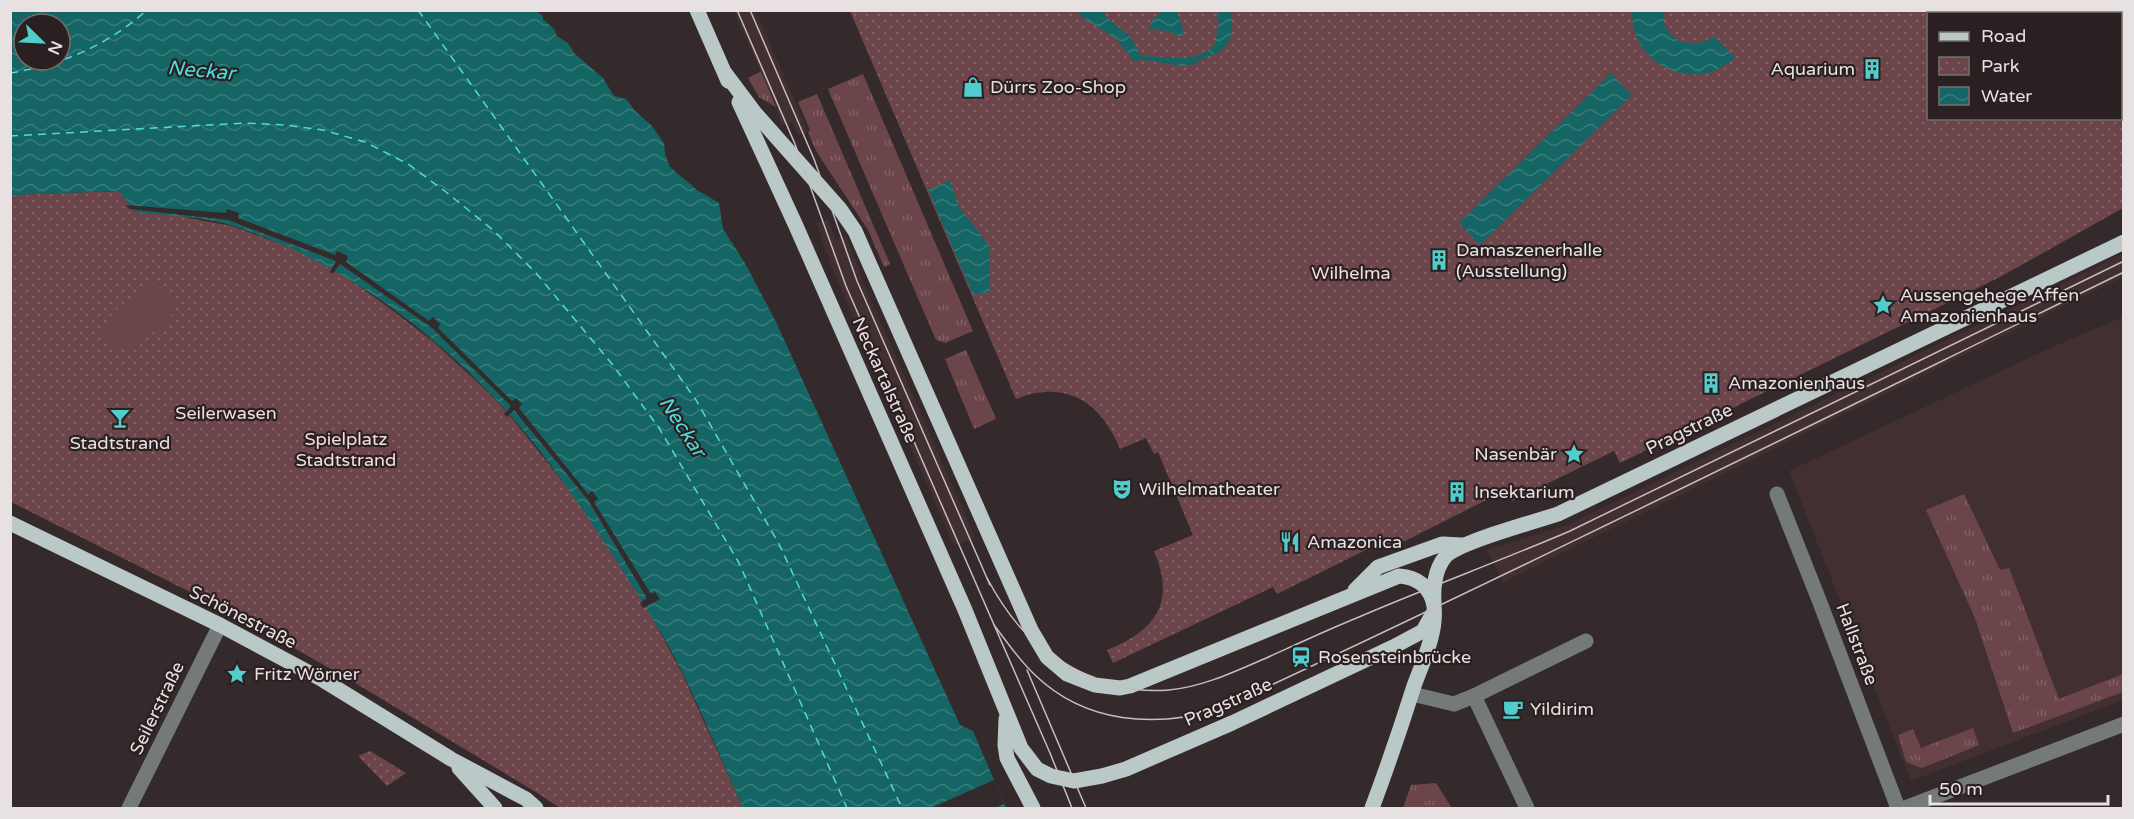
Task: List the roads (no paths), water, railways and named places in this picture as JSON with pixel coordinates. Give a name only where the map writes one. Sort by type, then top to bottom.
[{"type":"main road","name":"Neckartalstraße","points":[[697,10],[796,226],[961,600],[1021,748],[1031,763]]},
{"type":"main road","name":"Neckartalstraße","points":[[725,73],[754,113],[840,209],[855,231],[1008,582],[1047,657],[1067,674],[1084,682],[1105,687],[1130,686],[1202,658]]},
{"type":"main road","name":"Pragstraße","points":[[1031,763],[1048,775],[1074,781],[1126,769],[1232,723],[1393,647],[1428,626],[1434,610],[1434,587],[1441,562],[1446,555],[1462,545],[1558,514],[2124,242]]},
{"type":"main road","name":"Schönestraße","points":[[10,523],[220,625],[323,680],[451,759],[531,804]]},
{"type":"main road","name":"Pragstraße","points":[[1202,658],[1351,594],[1378,567],[1442,544],[1462,545]]},
{"type":"main road","points":[[1351,594],[1399,576],[1405,576],[1425,586],[1432,598],[1434,610],[1429,644],[1372,808]]},
{"type":"main road","name":"Neckartalstraße","points":[[1003,705],[1007,723],[1005,745],[1007,758],[1033,808]]},
{"type":"main road","name":"Schönestraße","points":[[451,759],[495,808]]},
{"type":"street","name":"Hallstraße","points":[[1777,494],[1898,808]]},
{"type":"street","name":"Seilerstraße","points":[[129,808],[220,625]]},
{"type":"street","points":[[1412,694],[1454,704],[1586,641]]},
{"type":"street","points":[[1474,696],[1527,808]]},
{"type":"street","points":[[1905,808],[2124,724]]},
{"type":"water","name":"Neckar","points":[[534,10],[543,16],[557,36],[568,43],[574,53],[603,78],[614,96],[626,99],[635,111],[651,125],[664,143],[670,167],[697,190],[719,203],[723,229],[745,263],[776,322],[960,725],[973,731],[1006,808],[743,808],[676,660],[610,551],[551,465],[525,432],[452,356],[385,303],[349,280],[274,241],[234,226],[198,218],[135,212],[119,191],[11,195],[10,11]]},
{"type":"water","points":[[1164,10],[1178,11],[1183,31],[1181,37],[1168,31],[1149,29],[1152,20]]},
{"type":"water","points":[[1077,11],[1103,11],[1107,18],[1130,36],[1141,56],[1186,58],[1211,49],[1215,43],[1219,23],[1218,11],[1230,11],[1232,30],[1226,46],[1192,65],[1179,66],[1134,61],[1116,39],[1082,17]]},
{"type":"water","points":[[1632,11],[1663,11],[1664,21],[1672,36],[1687,43],[1696,43],[1714,36],[1735,58],[1720,68],[1702,74],[1688,74],[1663,66],[1643,49],[1633,25]]},
{"type":"water","points":[[1611,73],[1632,95],[1480,245],[1459,223]]},
{"type":"water","points":[[950,180],[959,207],[989,245],[990,292],[973,295],[928,190]]},
{"type":"tram line","points":[[737,10],[795,144],[846,286],[1072,808]]},
{"type":"tram line","points":[[750,10],[814,159],[857,281],[990,585]]},
{"type":"tram line","points":[[987,578],[1022,630],[1045,650],[1073,668],[1107,683],[1132,689],[1157,691],[1194,686],[1229,674],[1347,622],[1570,531],[2124,261]]},
{"type":"tram line","points":[[994,625],[1035,675],[1076,704],[1122,718],[1146,720],[1171,719],[1220,709],[1560,548],[2124,272]]},
{"type":"tram line","points":[[1027,670],[1086,808]]},
{"type":"place","name":"Aquarium","points":[[1872,69]]},
{"type":"place","name":"Dürrs Zoo-Shop","points":[[973,87]]},
{"type":"place","name":"Damaszenerhalle (Ausstellung)","points":[[1439,260]]},
{"type":"place","name":"Aussengehege Affen Amazonienhaus","points":[[1883,305]]},
{"type":"place","name":"Amazonienhaus","points":[[1711,383]]},
{"type":"place","name":"Stadtstrand","points":[[120,418]]},
{"type":"place","name":"Nasenbär","points":[[1574,454]]},
{"type":"place","name":"Wilhelmatheater","points":[[1122,489]]},
{"type":"place","name":"Insektarium","points":[[1457,492]]},
{"type":"place","name":"Amazonica","points":[[1290,542]]},
{"type":"place","name":"Rosensteinbrücke","points":[[1301,657]]},
{"type":"place","name":"Fritz Wörner","points":[[237,674]]},
{"type":"place","name":"Yildirim","points":[[1513,709]]},
{"type":"park label","name":"Wilhelma","points":[[1351,273]]},
{"type":"park label","name":"Seilerwasen","points":[[226,413]]},
{"type":"park label","name":"Spielplatz Stadtstrand","points":[[346,449]]}]
